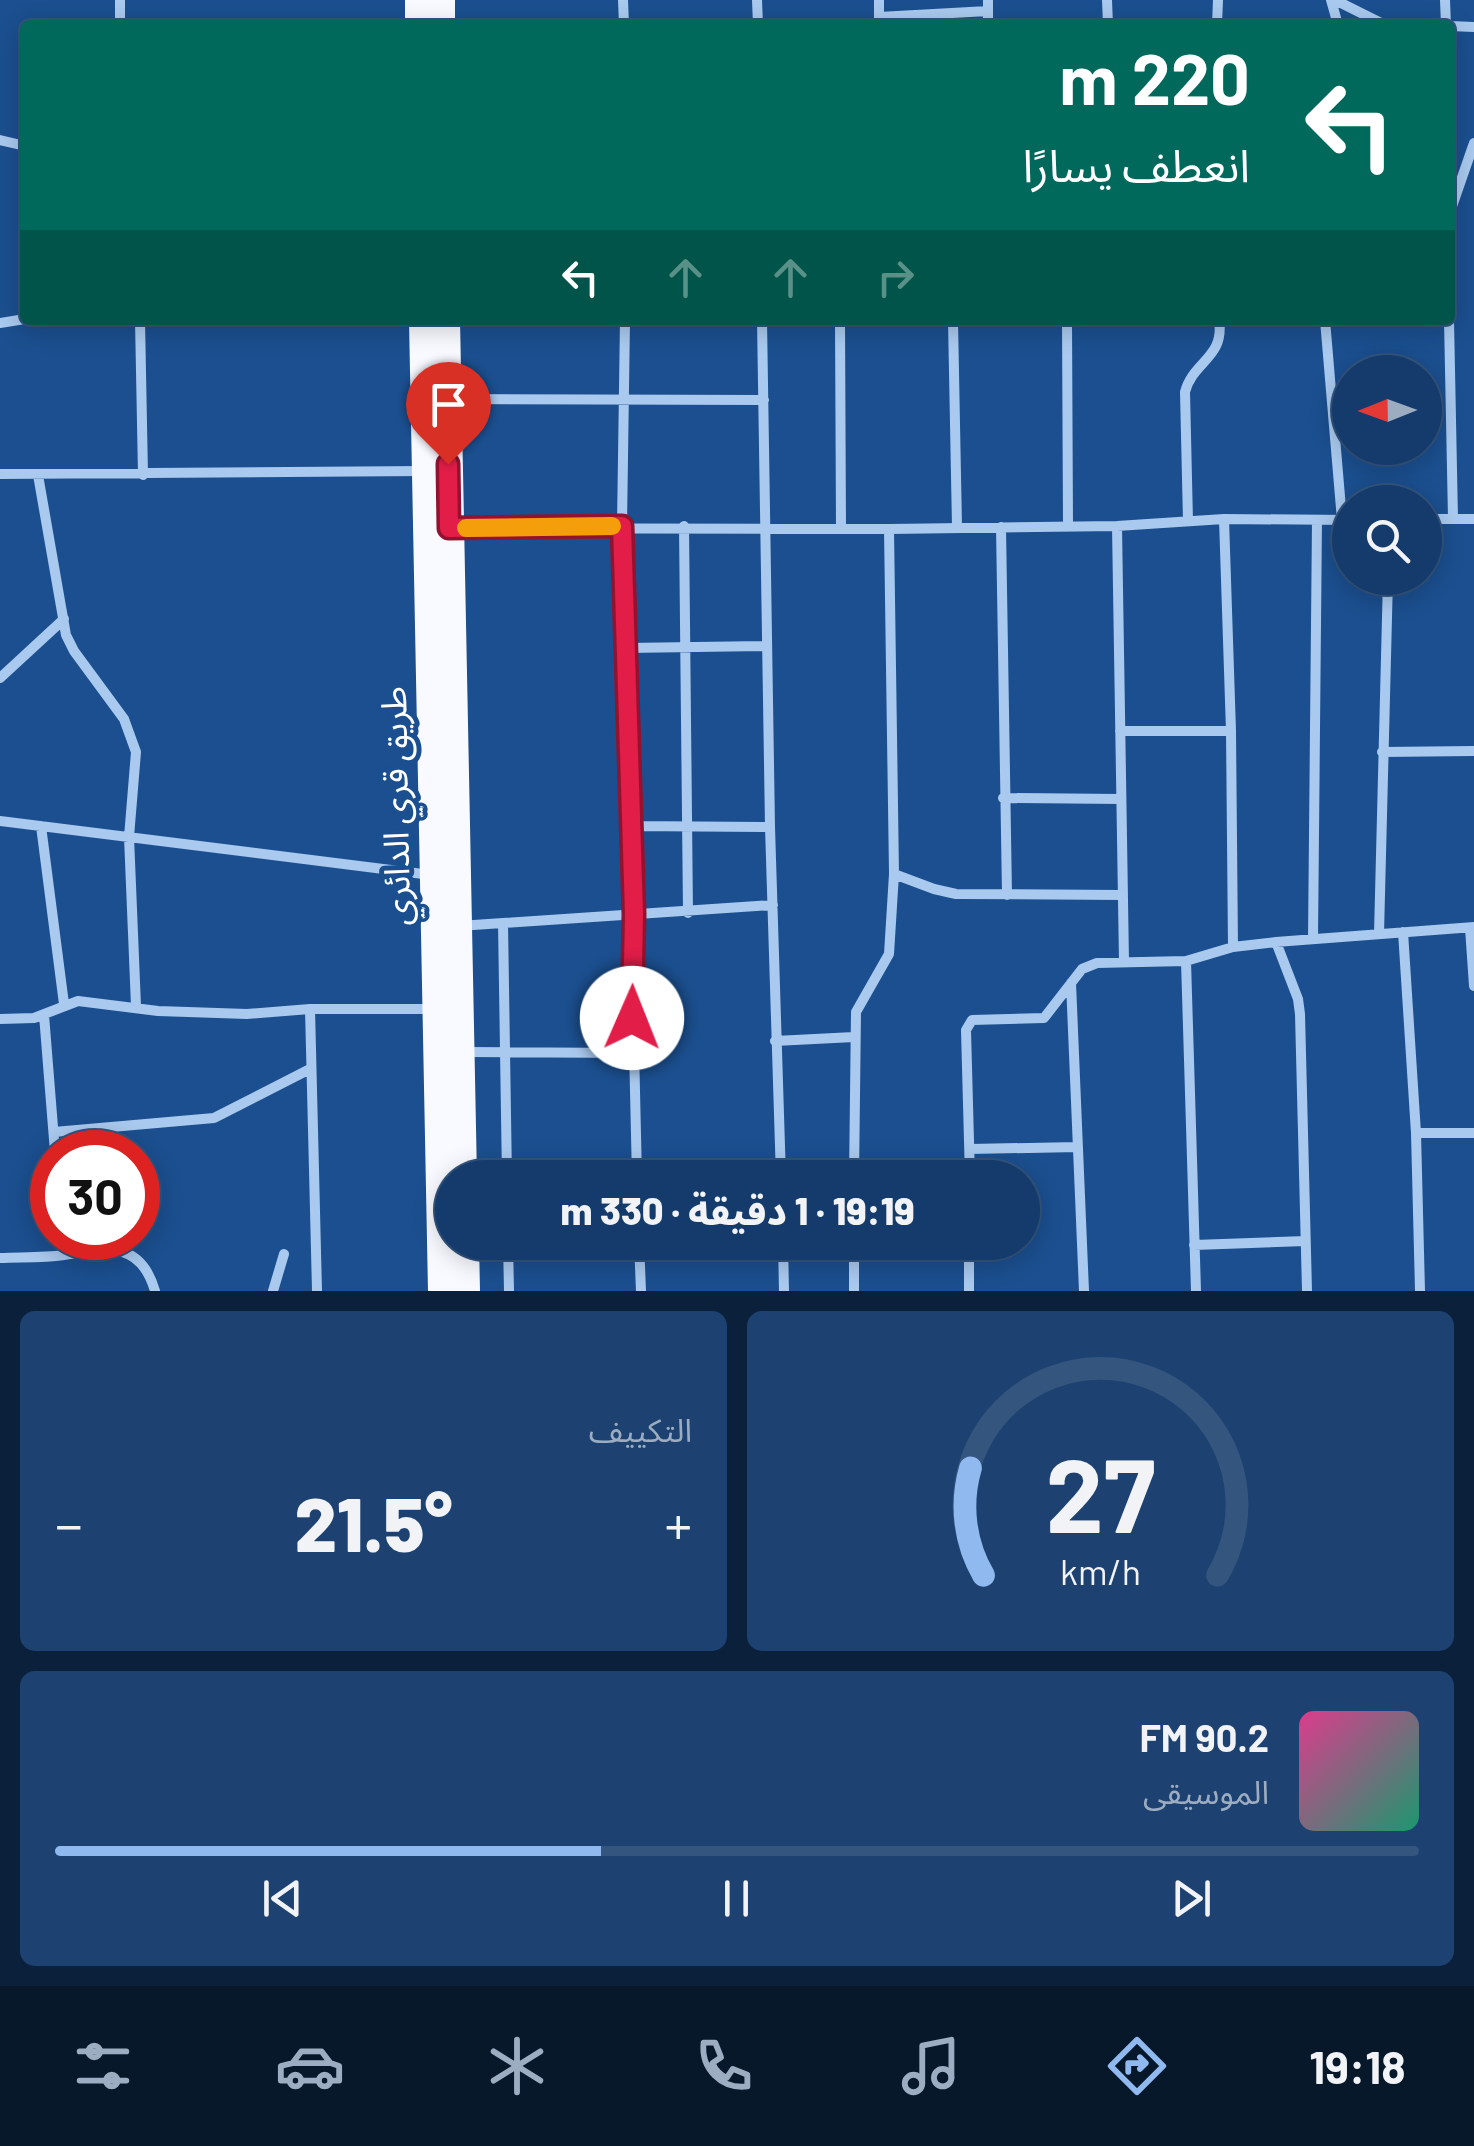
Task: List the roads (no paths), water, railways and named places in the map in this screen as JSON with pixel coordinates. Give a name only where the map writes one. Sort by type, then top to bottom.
[{"type":"highway","name":"طريق قري الدائري","points":[[423,325],[426,470],[438,528],[458,926],[463,1160]]},
{"type":"highway","name":"طريق قري الدائري","points":[[442,1291],[433,876],[438,528],[446,325]]},
{"type":"highway","points":[[465,1260],[466,1291]]},
{"type":"street","points":[[1333,0],[1375,20]]},
{"type":"street","points":[[886,20],[988,6]]},
{"type":"street","points":[[1455,197],[1474,143]]},
{"type":"street","points":[[140,325],[143,474]]},
{"type":"street","points":[[626,325],[622,526],[634,914],[632,1053],[636,1160]]},
{"type":"street","points":[[762,325],[780,1160]]},
{"type":"street","points":[[840,325],[841,528]]},
{"type":"street","points":[[953,325],[957,527]]},
{"type":"street","points":[[1067,325],[1068,526]]},
{"type":"street","points":[[1188,521],[1185,392],[1187,383],[1218,345],[1222,336],[1220,325]]},
{"type":"street","points":[[1326,325],[1342,485]]},
{"type":"street","points":[[1450,325],[1453,519]]},
{"type":"street","points":[[446,400],[764,400]]},
{"type":"street","points":[[0,474],[426,470]]},
{"type":"street","points":[[38,476],[64,618],[74,651],[124,719],[136,752],[128,837],[136,1006]]},
{"type":"street","points":[[1224,519],[1231,731],[1232,947]]},
{"type":"street","points":[[438,528],[1117,526],[1224,519],[1332,520]]},
{"type":"street","points":[[1442,519],[1474,519]]},
{"type":"street","points":[[1313,938],[1317,520]]},
{"type":"street","points":[[684,526],[688,913]]},
{"type":"street","points":[[1117,526],[1124,962]]},
{"type":"street","points":[[1002,527],[1007,895]]},
{"type":"street","points":[[854,1160],[854,1036],[860,1002],[888,954],[894,874],[890,528]]},
{"type":"street","points":[[1379,934],[1387,595]]},
{"type":"street","points":[[0,678],[64,618]]},
{"type":"street","points":[[626,648],[767,646]]},
{"type":"street","points":[[1120,731],[1231,731]]},
{"type":"street","points":[[1382,752],[1474,751]]},
{"type":"street","points":[[1003,798],[1121,799]]},
{"type":"street","points":[[0,821],[433,876]]},
{"type":"street","points":[[41,826],[64,1004]]},
{"type":"street","points":[[632,826],[770,827]]},
{"type":"street","points":[[894,874],[943,892],[1123,896]]},
{"type":"street","points":[[458,926],[773,906]]},
{"type":"street","points":[[503,923],[507,1160]]},
{"type":"street","points":[[970,1160],[966,1026],[977,1019],[1044,1018],[1088,965],[1186,961],[1232,947],[1472,928],[1474,986]]},
{"type":"street","points":[[1403,932],[1416,1133],[1420,1291]]},
{"type":"street","points":[[1276,942],[1300,1014],[1306,1291]]},
{"type":"street","points":[[1186,961],[1196,1291]]},
{"type":"street","points":[[1072,983],[1084,1291]]},
{"type":"street","points":[[0,1019],[44,1015],[78,1001],[158,1011],[247,1014],[310,1009],[434,1009]]},
{"type":"street","points":[[310,1009],[317,1291]]},
{"type":"street","points":[[44,1015],[54,1130]]},
{"type":"street","points":[[775,1041],[854,1036]]},
{"type":"street","points":[[460,1052],[632,1053]]},
{"type":"street","points":[[77,1130],[214,1118],[310,1069]]},
{"type":"street","points":[[1416,1133],[1474,1132]]},
{"type":"street","points":[[970,1149],[1078,1147]]},
{"type":"street","points":[[1194,1245],[1305,1242]]},
{"type":"street","points":[[273,1291],[284,1254]]},
{"type":"street","points":[[0,1258],[30,1257]]},
{"type":"street","points":[[135,1260],[148,1272],[155,1291]]},
{"type":"street","points":[[508,1260],[509,1291]]},
{"type":"street","points":[[640,1260],[641,1291]]},
{"type":"street","points":[[783,1260],[784,1291]]},
{"type":"street","points":[[854,1260],[854,1291]]},
{"type":"street","points":[[968,1291],[969,1260]]}]
